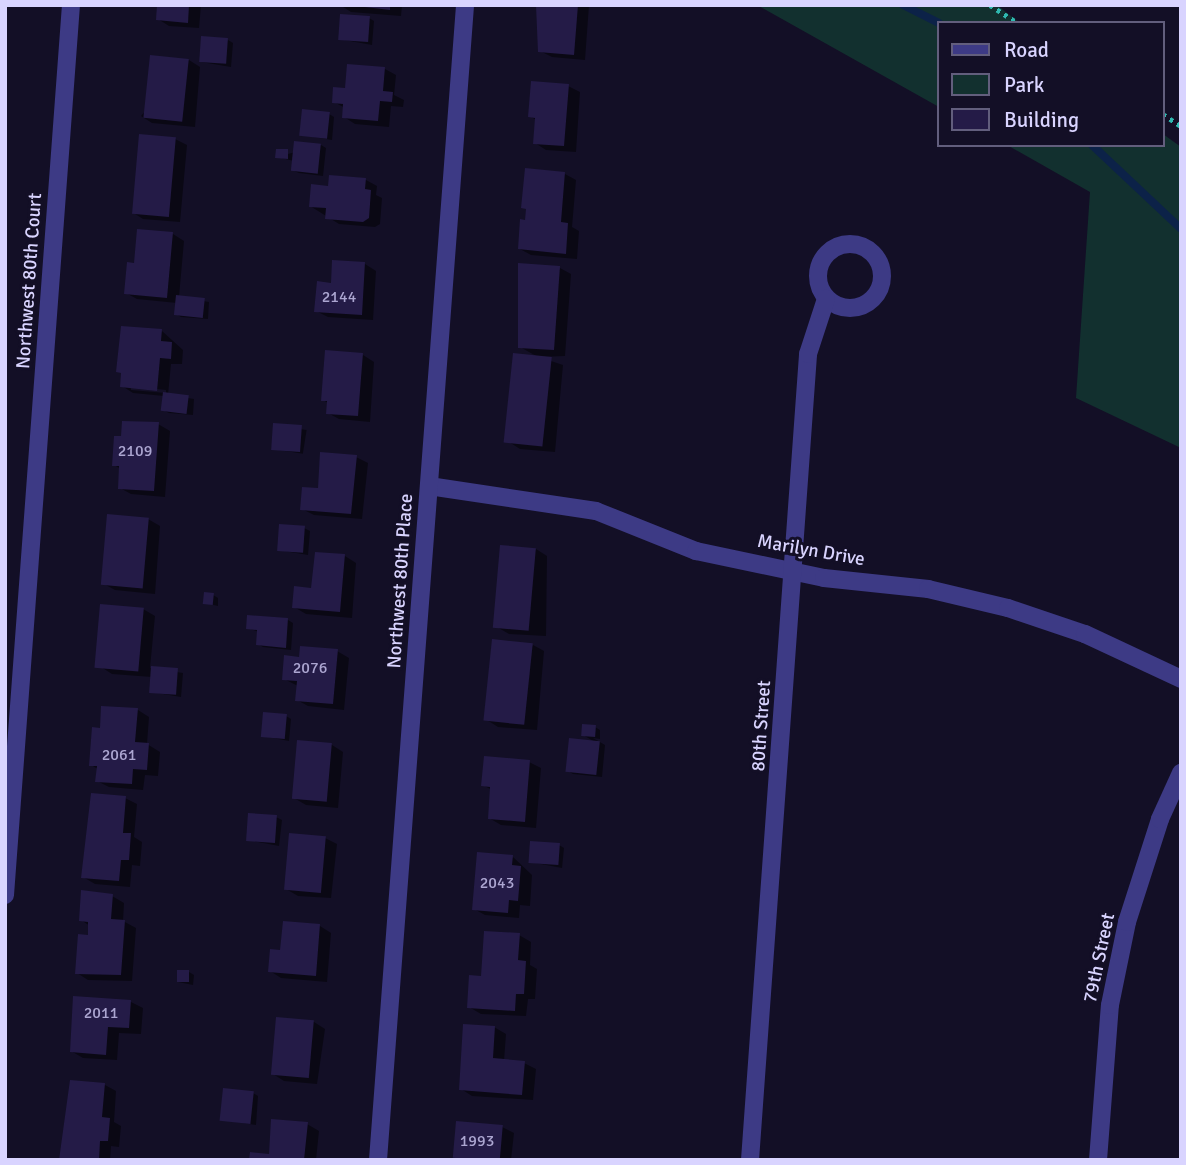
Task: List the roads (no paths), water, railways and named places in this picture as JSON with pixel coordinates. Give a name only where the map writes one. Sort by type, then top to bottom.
[{"type":"street","name":"Northwest 80th Court","points":[[5,895],[71,5]]},
{"type":"street","name":"Northwest 80th Place","points":[[378,1160],[465,5]]},
{"type":"street","name":"80th Street","points":[[750,1160],[795,572],[808,354],[826,299]]},
{"type":"street","name":"Marilyn Drive","points":[[429,486],[596,511],[696,551],[795,572],[928,589],[1008,608],[1086,634],[1181,679]]},
{"type":"street","name":"79th Street","points":[[1097,1160],[1110,1005],[1127,922],[1160,819],[1181,774]]},
{"type":"waterway","points":[[903,5],[937,22]]},
{"type":"waterway","points":[[1094,147],[1181,229]]}]
